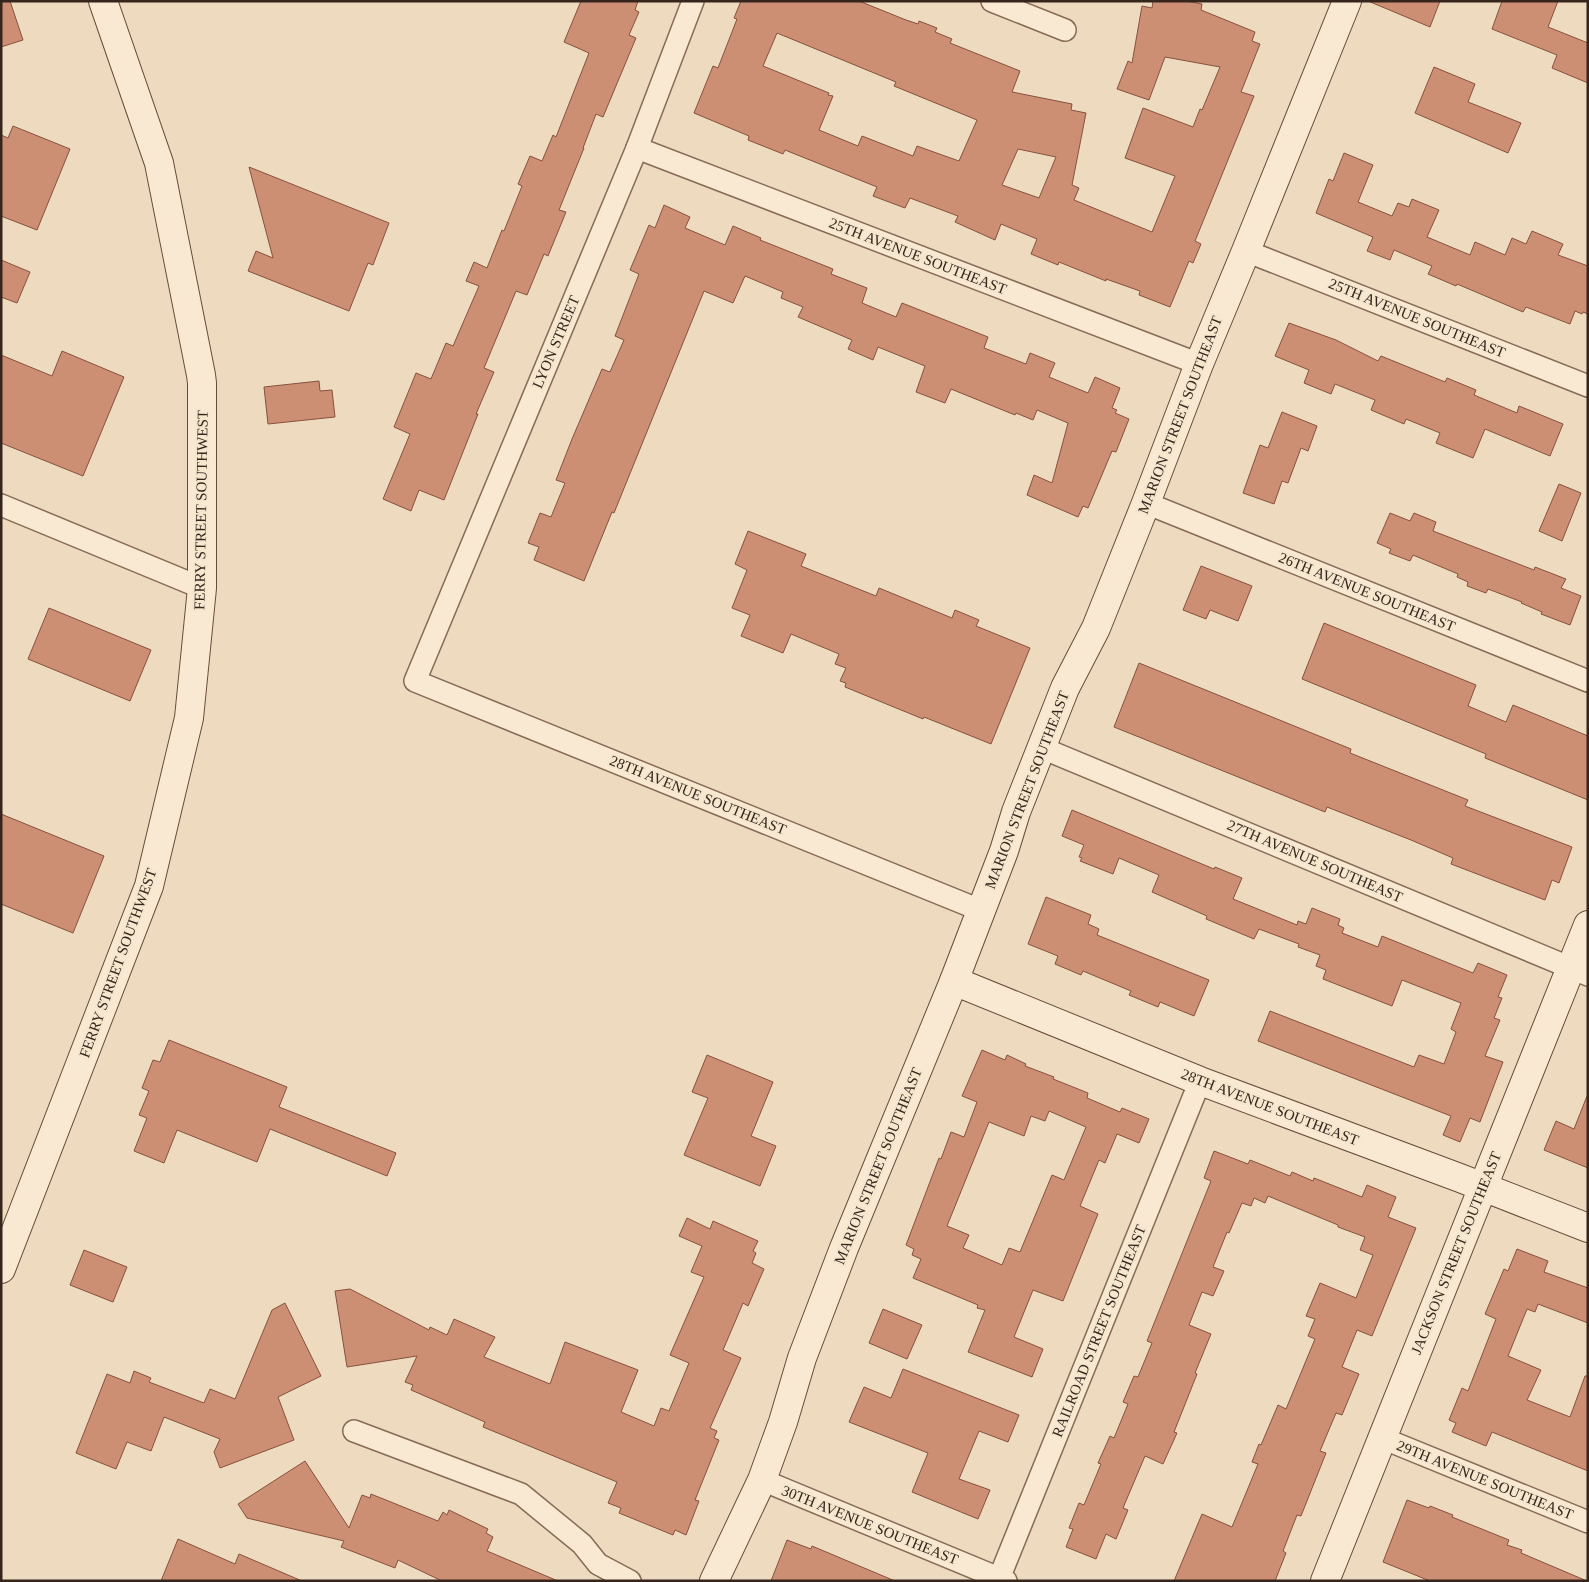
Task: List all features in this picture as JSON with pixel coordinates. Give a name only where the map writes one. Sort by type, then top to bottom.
[{"type":"street","name":"FERRY STREET SOUTHWEST","points":[[1,1269],[149,886],[189,718],[202,588],[202,384],[159,163],[103,1]]},
{"type":"street","name":"LYON STREET","points":[[415,681],[637,148],[693,1]]},
{"type":"street","points":[[992,1],[1065,30]]},
{"type":"street","name":"MARION STREET SOUTHEAST","points":[[714,1581],[762,1480],[783,1422],[802,1358],[844,1248],[954,981],[1004,851],[1016,812],[1065,688],[1096,628],[1199,364],[1347,1]]},
{"type":"street","name":"25TH AVENUE SOUTHEAST","points":[[637,148],[1199,364]]},
{"type":"street","name":"25TH AVENUE SOUTHEAST","points":[[1246,251],[1588,386]]},
{"type":"street","name":"26TH AVENUE SOUTHEAST","points":[[1146,503],[1588,680]]},
{"type":"street","points":[[1,505],[202,588]]},
{"type":"street","name":"28TH AVENUE SOUTHEAST","points":[[415,681],[980,910]]},
{"type":"street","name":"27TH AVENUE SOUTHEAST","points":[[1042,748],[1579,971]]},
{"type":"street","name":"JACKSON STREET SOUTHEAST","points":[[1326,1581],[1484,1188],[1579,971],[1588,925]]},
{"type":"street","name":"28TH AVENUE SOUTHEAST","points":[[954,981],[1200,1081],[1588,1228]]},
{"type":"street","name":"RAILROAD STREET SOUTHEAST","points":[[1001,1580],[1200,1081]]},
{"type":"street","points":[[354,1431],[521,1494],[582,1544],[598,1564],[630,1581]]},
{"type":"street","name":"29TH AVENUE SOUTHEAST","points":[[1382,1438],[1588,1522]]},
{"type":"street","name":"30TH AVENUE SOUTHEAST","points":[[762,1480],[1001,1580]]},
{"type":"building","points":[[1,1],[10,1],[23,40],[1,47]]},
{"type":"building","points":[[581,1],[638,1],[635,10],[639,12],[629,35],[636,38],[603,117],[596,114],[559,210],[566,212],[548,256],[544,254],[527,295],[516,291],[484,368],[494,372],[444,500],[419,490],[411,511],[383,499],[410,434],[394,427],[416,373],[431,379],[446,343],[453,346],[479,286],[466,281],[474,262],[487,268],[522,186],[518,184],[530,156],[542,161],[553,135],[556,137],[589,53],[564,42]]},
{"type":"building","points":[[741,1],[859,1],[906,20],[918,24],[919,21],[937,28],[935,32],[952,39],[950,43],[1020,71],[1012,92],[1072,104],[1071,110],[1086,113],[1072,185],[1079,188],[1074,200],[1152,232],[1175,176],[1125,158],[1143,108],[1193,127],[1220,67],[1165,57],[1149,100],[1117,89],[1128,61],[1132,63],[1142,6],[1152,8],[1153,1],[1186,1],[1202,4],[1201,10],[1255,32],[1252,41],[1260,44],[1241,92],[1254,96],[1195,241],[1201,244],[1193,263],[1189,261],[1170,307],[1139,295],[1140,291],[1106,279],[1106,281],[1059,262],[1058,265],[1031,254],[1037,239],[1001,224],[995,240],[955,222],[958,216],[910,198],[905,208],[873,196],[877,187],[785,150],[783,154],[748,140],[749,136],[694,113],[713,66],[718,68],[737,19],[734,18]],"holes":[[[777,33],[896,82],[894,86],[977,120],[959,161],[917,146],[913,156],[862,136],[858,146],[819,130],[833,96],[763,66]],[[1018,149],[1056,157],[1039,198],[1002,185]]]},
{"type":"building","points":[[1368,1],[1440,1],[1430,27]]},
{"type":"building","points":[[1502,1],[1558,1],[1548,27],[1588,43],[1588,83],[1552,68],[1557,55],[1492,29]]},
{"type":"building","points":[[1434,67],[1475,84],[1468,102],[1521,123],[1508,153],[1415,113]]},
{"type":"building","points":[[13,126],[70,149],[37,230],[1,216],[1,135],[8,138]]},
{"type":"building","points":[[1344,153],[1373,165],[1358,202],[1392,216],[1398,203],[1409,207],[1412,199],[1439,210],[1427,237],[1470,255],[1475,242],[1505,255],[1512,238],[1526,244],[1532,231],[1563,244],[1558,255],[1588,266],[1588,314],[1575,311],[1570,324],[1526,307],[1523,312],[1428,274],[1432,266],[1394,250],[1390,260],[1367,251],[1373,237],[1316,213],[1329,179],[1333,181]]},
{"type":"building","points":[[249,167],[389,223],[373,265],[368,263],[349,311],[248,271],[256,251],[273,258]]},
{"type":"building","points":[[664,205],[690,217],[685,228],[725,245],[733,226],[761,238],[760,240],[833,269],[831,274],[867,288],[862,303],[896,317],[902,303],[988,337],[984,348],[1026,364],[1030,353],[1055,363],[1049,377],[1088,393],[1095,377],[1120,388],[1112,408],[1117,410],[1115,413],[1129,419],[1116,452],[1112,451],[1088,508],[1083,506],[1078,517],[1027,495],[1034,475],[1052,483],[1068,423],[1037,410],[1033,420],[1016,413],[1015,415],[951,389],[945,403],[916,392],[925,366],[878,347],[873,360],[848,349],[852,340],[798,317],[803,307],[781,298],[783,292],[745,276],[733,303],[704,291],[614,513],[612,512],[584,581],[534,560],[539,547],[528,543],[540,513],[551,517],[565,483],[556,480],[572,439],[602,369],[610,372],[624,340],[615,336],[639,274],[630,270],[649,225],[655,228]]},
{"type":"building","points":[[1,260],[30,272],[17,303],[1,297]]},
{"type":"building","points":[[1289,323],[1336,340],[1378,361],[1381,356],[1445,382],[1447,378],[1476,390],[1474,395],[1517,413],[1519,406],[1563,424],[1550,456],[1485,429],[1473,458],[1436,443],[1440,433],[1406,419],[1404,424],[1371,410],[1375,400],[1335,384],[1331,394],[1304,383],[1309,370],[1275,356]]},
{"type":"building","points":[[62,351],[124,377],[83,476],[1,443],[1,355],[52,376]]},
{"type":"building","points":[[319,381],[320,391],[332,390],[335,417],[268,424],[264,387]]},
{"type":"building","points":[[1282,412],[1317,426],[1308,451],[1301,448],[1288,483],[1282,481],[1274,504],[1243,493],[1260,445],[1268,448]]},
{"type":"building","points":[[1559,484],[1581,493],[1562,541],[1539,531]]},
{"type":"building","points":[[1390,513],[1410,521],[1414,513],[1436,522],[1433,531],[1534,570],[1535,567],[1566,579],[1561,588],[1581,596],[1570,625],[1541,614],[1542,612],[1522,602],[1488,589],[1486,593],[1467,586],[1468,582],[1457,577],[1458,574],[1413,555],[1410,561],[1389,553],[1391,549],[1377,543]]},
{"type":"building","points":[[748,531],[806,554],[801,566],[876,596],[879,588],[952,618],[955,610],[979,620],[976,626],[1030,648],[991,744],[845,687],[846,683],[840,681],[846,668],[835,664],[839,654],[791,634],[783,653],[741,636],[750,615],[732,608],[747,570],[735,564]]},
{"type":"building","points":[[1201,566],[1252,586],[1238,621],[1210,610],[1206,619],[1183,610]]},
{"type":"building","points":[[49,608],[151,650],[130,701],[28,659]]},
{"type":"building","points":[[1324,623],[1476,685],[1468,706],[1506,722],[1513,705],[1588,736],[1588,800],[1485,758],[1486,754],[1302,679]]},
{"type":"building","points":[[1139,663],[1351,749],[1350,753],[1468,800],[1465,806],[1572,847],[1559,883],[1552,880],[1545,900],[1451,864],[1453,858],[1411,840],[1327,807],[1325,812],[1114,727]]},
{"type":"building","points":[[1072,810],[1214,869],[1215,867],[1242,878],[1233,899],[1297,925],[1298,921],[1306,924],[1312,908],[1340,919],[1338,925],[1344,928],[1342,933],[1378,947],[1382,936],[1473,973],[1478,963],[1507,975],[1498,997],[1502,998],[1494,1018],[1500,1020],[1485,1056],[1503,1062],[1480,1122],[1470,1118],[1460,1142],[1443,1135],[1451,1116],[1258,1041],[1270,1011],[1414,1067],[1419,1055],[1444,1064],[1456,1032],[1451,1029],[1461,1003],[1402,980],[1392,1006],[1323,979],[1326,970],[1316,966],[1320,955],[1298,947],[1299,944],[1259,929],[1254,939],[1206,919],[1207,916],[1152,892],[1159,875],[1119,858],[1113,874],[1080,861],[1082,858],[1079,857],[1084,845],[1062,836]]},
{"type":"building","points":[[1,814],[104,856],[73,933],[1,904]]},
{"type":"building","points":[[1046,897],[1091,915],[1088,924],[1099,929],[1097,935],[1209,980],[1194,1016],[1160,1002],[1158,1007],[1129,995],[1131,991],[1083,971],[1081,975],[1055,964],[1058,956],[1028,944]]},
{"type":"building","points":[[169,1040],[287,1087],[279,1107],[396,1153],[387,1176],[270,1129],[257,1162],[177,1130],[164,1163],[134,1151],[147,1118],[139,1115],[149,1091],[142,1088],[153,1060],[160,1062]]},
{"type":"building","points":[[982,1050],[1005,1060],[1007,1055],[1026,1064],[1025,1066],[1088,1093],[1087,1098],[1120,1112],[1122,1108],[1149,1119],[1139,1143],[1117,1134],[1105,1163],[1099,1160],[1080,1206],[1098,1214],[1063,1301],[1033,1290],[1014,1337],[1043,1349],[1032,1377],[968,1352],[985,1310],[977,1308],[978,1305],[913,1278],[921,1259],[912,1255],[914,1249],[906,1245],[939,1158],[941,1159],[951,1132],[964,1137],[977,1102],[962,1096]],"holes":[[[1049,1111],[1086,1127],[1064,1180],[1052,1175],[1020,1252],[1009,1248],[1002,1265],[963,1248],[969,1235],[947,1226],[989,1122],[1024,1136],[1031,1116],[1045,1121]]]},
{"type":"building","points":[[707,1055],[773,1082],[751,1136],[776,1146],[760,1186],[684,1155],[708,1098],[692,1092]]},
{"type":"building","points":[[1587,1096],[1588,1168],[1544,1150],[1556,1121],[1574,1129]]},
{"type":"building","points":[[1214,1151],[1248,1164],[1250,1160],[1290,1176],[1292,1172],[1313,1181],[1314,1178],[1362,1197],[1367,1185],[1396,1197],[1388,1217],[1416,1228],[1372,1336],[1357,1330],[1342,1367],[1359,1374],[1342,1415],[1336,1413],[1320,1451],[1326,1453],[1301,1516],[1297,1515],[1283,1551],[1286,1553],[1275,1581],[1174,1581],[1202,1514],[1232,1527],[1258,1464],[1252,1462],[1259,1444],[1261,1445],[1278,1405],[1286,1409],[1315,1339],[1308,1336],[1315,1319],[1306,1316],[1320,1283],[1356,1298],[1373,1255],[1360,1250],[1365,1237],[1268,1196],[1265,1203],[1254,1198],[1251,1206],[1242,1203],[1229,1233],[1227,1232],[1213,1267],[1224,1271],[1213,1296],[1202,1292],[1189,1325],[1211,1334],[1174,1432],[1177,1433],[1163,1464],[1145,1456],[1123,1508],[1128,1510],[1116,1539],[1106,1534],[1096,1559],[1066,1547],[1073,1529],[1069,1528],[1079,1503],[1084,1505],[1101,1464],[1098,1463],[1110,1436],[1114,1438],[1128,1404],[1123,1402],[1134,1376],[1138,1377],[1152,1343],[1147,1341],[1211,1181],[1204,1178]]},
{"type":"building","points":[[687,1218],[710,1229],[713,1221],[758,1241],[753,1251],[756,1253],[752,1263],[764,1269],[748,1306],[743,1303],[723,1350],[741,1358],[710,1428],[717,1431],[714,1438],[719,1440],[695,1500],[699,1501],[686,1535],[675,1530],[673,1535],[619,1513],[621,1508],[608,1503],[617,1482],[483,1427],[485,1422],[411,1390],[413,1385],[405,1382],[417,1356],[347,1367],[335,1291],[350,1289],[429,1330],[430,1327],[447,1335],[454,1319],[495,1337],[484,1357],[550,1384],[565,1342],[638,1370],[621,1412],[654,1426],[661,1408],[669,1411],[689,1363],[670,1355],[704,1277],[691,1272],[702,1246],[679,1236]]},
{"type":"building","points":[[1517,1249],[1548,1261],[1544,1272],[1588,1288],[1588,1323],[1538,1304],[1535,1312],[1527,1309],[1508,1356],[1541,1370],[1527,1400],[1570,1417],[1585,1376],[1588,1376],[1588,1471],[1492,1432],[1486,1446],[1452,1432],[1456,1423],[1449,1420],[1462,1388],[1468,1391],[1496,1319],[1485,1314],[1504,1269],[1508,1271]]},
{"type":"building","points":[[84,1250],[127,1267],[113,1302],[70,1285]]},
{"type":"building","points":[[285,1303],[321,1376],[278,1397],[294,1440],[220,1468],[214,1452],[220,1439],[164,1417],[151,1451],[127,1442],[116,1469],[76,1453],[107,1374],[130,1383],[134,1371],[151,1378],[149,1382],[204,1403],[210,1389],[235,1399],[272,1310]]},
{"type":"building","points":[[883,1309],[922,1325],[907,1359],[869,1343]]},
{"type":"building","points":[[903,1369],[1019,1415],[1008,1442],[979,1431],[959,1479],[990,1490],[978,1519],[912,1492],[928,1453],[849,1422],[864,1387],[891,1398]]},
{"type":"building","points":[[305,1461],[349,1528],[362,1495],[370,1498],[371,1494],[438,1521],[443,1512],[447,1515],[449,1510],[488,1529],[486,1533],[493,1537],[487,1551],[558,1581],[442,1581],[398,1560],[395,1568],[341,1547],[344,1541],[247,1518],[238,1504]]},
{"type":"building","points":[[1407,1500],[1453,1515],[1452,1517],[1509,1540],[1507,1545],[1522,1550],[1521,1553],[1587,1581],[1430,1581],[1383,1562]]},
{"type":"building","points":[[178,1539],[235,1564],[239,1554],[302,1581],[161,1581]]},
{"type":"building","points":[[787,1540],[811,1549],[812,1546],[895,1581],[771,1581]]}]
